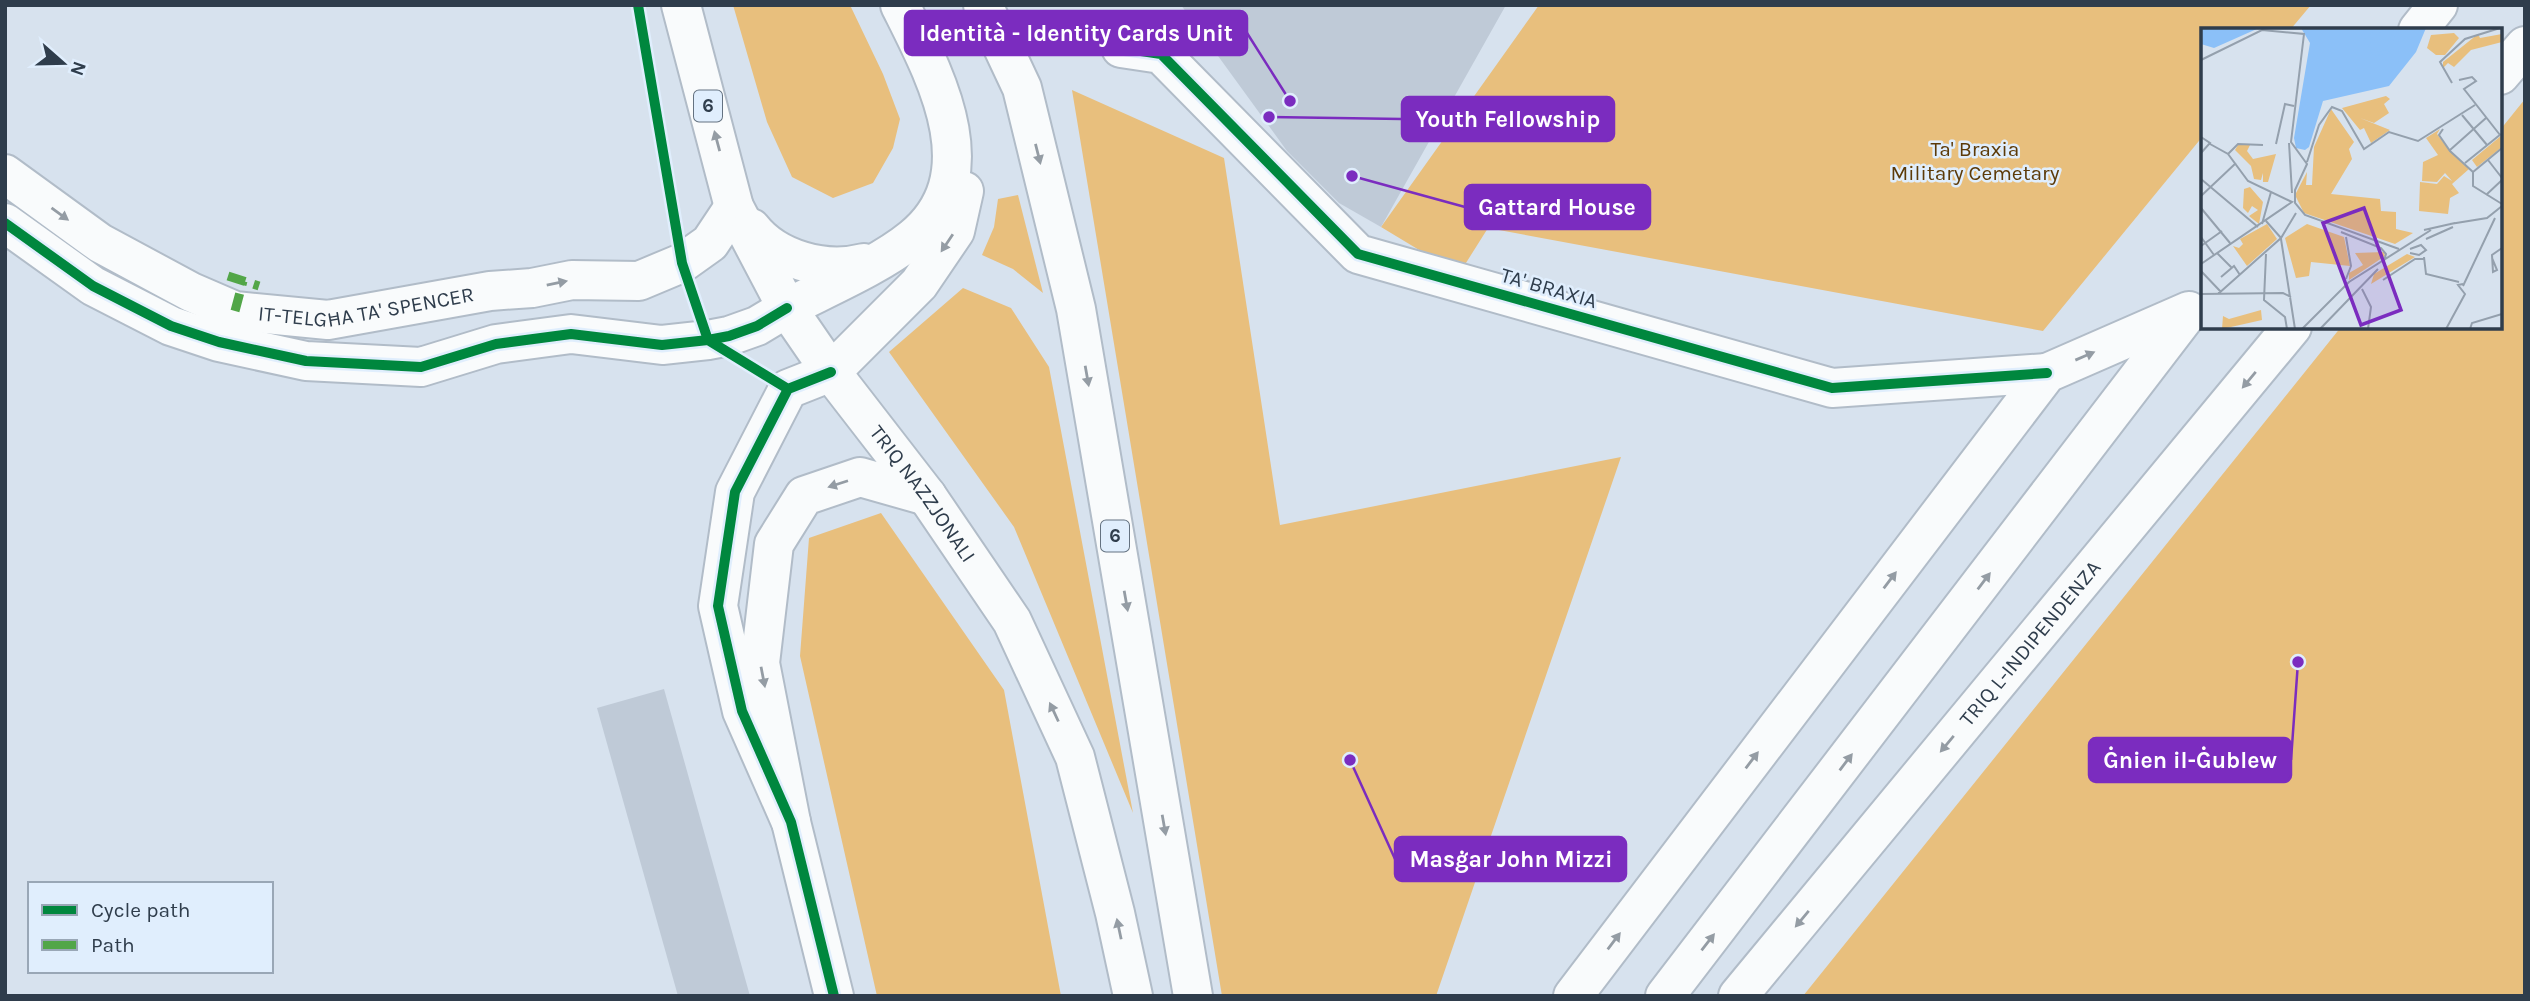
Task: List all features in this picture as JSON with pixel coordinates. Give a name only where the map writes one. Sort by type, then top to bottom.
[{"type":"main road","name":"TRIQ NAZZJONALI","points":[[681,5],[734,207],[787,308],[831,372],[927,496],[1012,621],[1075,757],[1133,996]]},
{"type":"main road","points":[[791,822],[742,710],[718,606],[735,492],[788,389],[831,372],[919,284],[955,231],[966,185],[962,147],[925,55],[900,5]]},
{"type":"main road","name":"6","points":[[983,5],[1022,88],[1076,309],[1194,993]]},
{"type":"main road","points":[[2420,28],[2438,5]]},
{"type":"main road","points":[[2502,73],[2525,46]]},
{"type":"main road","name":"TA' BRAXIA","points":[[1121,48],[1161,54],[1357,254],[1832,388],[2047,373]]},
{"type":"main road","points":[[734,207],[757,236],[789,257],[824,267],[861,265],[895,251],[915,237],[930,220],[951,177],[953,142],[946,108]]},
{"type":"main road","name":"IT-TELGĦA TA' SPENCER","points":[[5,174],[100,243],[191,292],[235,311],[328,320],[489,290],[531,288],[572,280],[639,281],[682,263],[710,243],[734,207]]},
{"type":"main road","name":"IT-TELGĦA TA' SPENCER","points":[[5,223],[93,286],[172,326],[219,342],[306,361],[421,367],[496,344],[571,334],[662,345],[729,336],[757,326],[895,251]]},
{"type":"main road","points":[[1573,996],[2047,373],[2196,303]]},
{"type":"main road","points":[[1665,996],[2196,303]]},
{"type":"main road","name":"TRIQ L-INDIPENDENZA","points":[[1740,996],[2290,329]]},
{"type":"main road","points":[[834,996],[791,822],[760,663],[774,544],[804,496],[860,477],[927,496]]},
{"type":"green space","points":[[733,5],[850,5],[883,74],[900,119],[893,148],[873,183],[833,198],[792,177],[767,122]]},
{"type":"green space","name":"Ta' Braxia Military Cemetary","points":[[1539,5],[2311,5],[2292,28],[2201,28],[2201,138],[2043,331],[1488,228],[1459,274],[1381,227]]},
{"type":"green space","points":[[1072,90],[1224,158],[1280,525],[1621,457],[1436,996],[1222,996]]},
{"type":"green space","points":[[2525,99],[2525,996],[1803,996],[2339,329],[2502,329],[2502,128]]},
{"type":"green space","points":[[1018,195],[1043,293],[1013,269],[982,255],[994,227],[998,199]]},
{"type":"green space","points":[[963,288],[1011,308],[1049,367],[1133,813],[1014,527],[889,352]]},
{"type":"green space","points":[[881,513],[1004,690],[1061,996],[877,996],[800,656],[809,538]]},
{"type":"building","points":[[1181,5],[1506,5],[1381,227],[1339,203],[1287,151]]},
{"type":"building","points":[[664,689],[750,996],[678,996],[597,708]]},
{"type":"marked path","points":[[228,276],[259,286]]},
{"type":"marked path","points":[[235,311],[243,281]]},
{"type":"cycle path","points":[[638,5],[682,263],[708,340],[788,389]]},
{"type":"cycle path","points":[[1121,48],[1161,54],[1358,254],[1832,388],[2047,373]]},
{"type":"cycle path","points":[[5,223],[93,286],[171,326],[219,342],[306,361],[421,367],[496,344],[571,334],[662,345],[708,340],[757,326],[787,308]]},
{"type":"cycle path","points":[[831,372],[788,389],[735,492],[718,606],[742,711],[791,822],[834,996]]},
{"type":"place","name":"Identità - Identity Cards Unit","points":[[1290,101]]},
{"type":"place","name":"Youth Fellowship","points":[[1269,117]]},
{"type":"place","name":"Gattard House","points":[[1352,176]]},
{"type":"place","name":"Ġnien il-Ġublew","points":[[2298,662]]},
{"type":"place","name":"Masġar John Mizzi","points":[[1350,760]]}]
